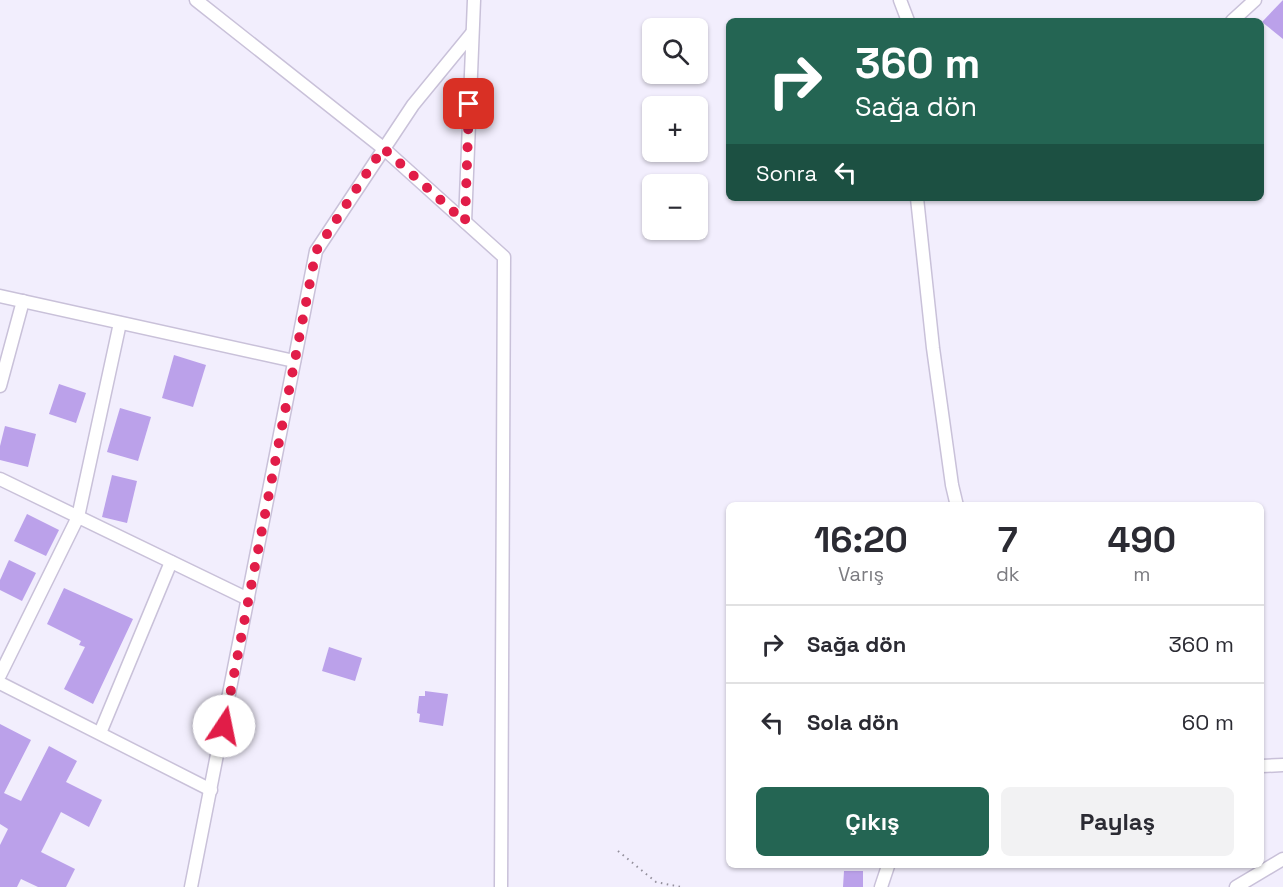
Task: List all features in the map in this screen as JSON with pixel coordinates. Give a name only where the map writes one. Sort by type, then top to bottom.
[{"type":"street","points":[[196,0],[383,148],[504,257],[501,887]]},
{"type":"street","points":[[465,222],[474,0]]},
{"type":"street","points":[[900,0],[907,18]]},
{"type":"street","points":[[1235,18],[1255,0]]},
{"type":"street","points":[[191,887],[316,251],[413,105],[472,33]]},
{"type":"street","points":[[917,201],[933,348],[956,502]]},
{"type":"street","points":[[0,296],[294,361]]},
{"type":"street","points":[[0,386],[23,301]]},
{"type":"street","points":[[0,675],[78,517],[120,322]]},
{"type":"street","points":[[0,479],[248,599]]},
{"type":"street","points":[[100,733],[171,562]]},
{"type":"street","points":[[0,683],[211,790]]},
{"type":"street","points":[[1264,766],[1283,765]]},
{"type":"street","points":[[1236,887],[1283,859]]},
{"type":"street","points":[[881,887],[887,868]]},
{"type":"path","points":[[618,851],[656,882],[681,887]]},
{"type":"building","points":[[1283,0],[1283,39],[1264,24],[1264,20]]},
{"type":"building","points":[[174,355],[206,365],[193,407],[162,398]]},
{"type":"building","points":[[59,384],[86,393],[76,423],[49,414]]},
{"type":"building","points":[[120,408],[151,417],[138,461],[107,452]]},
{"type":"building","points":[[5,426],[36,434],[28,467],[0,460],[0,446]]},
{"type":"building","points":[[112,475],[137,481],[127,523],[102,517]]},
{"type":"building","points":[[27,514],[59,530],[46,556],[14,541]]},
{"type":"building","points":[[9,560],[36,573],[22,601],[0,590],[0,580]]},
{"type":"building","points":[[64,588],[133,619],[93,704],[64,689],[85,647],[79,645],[81,641],[47,624]]},
{"type":"building","points":[[329,647],[362,658],[355,681],[322,671]]},
{"type":"building","points":[[425,691],[448,694],[443,726],[419,722],[420,714],[417,713],[419,696],[425,696]]},
{"type":"building","points":[[0,724],[31,740],[4,793],[21,801],[49,746],[77,761],[66,782],[102,800],[89,827],[61,812],[41,852],[75,869],[66,887],[38,887],[21,879],[17,887],[0,887],[0,845],[8,829],[0,824]]},
{"type":"building","points":[[844,871],[863,871],[863,887],[843,887]]},
{"type":"route","points":[[224,726],[316,251],[383,148],[465,222],[469,104]]}]
